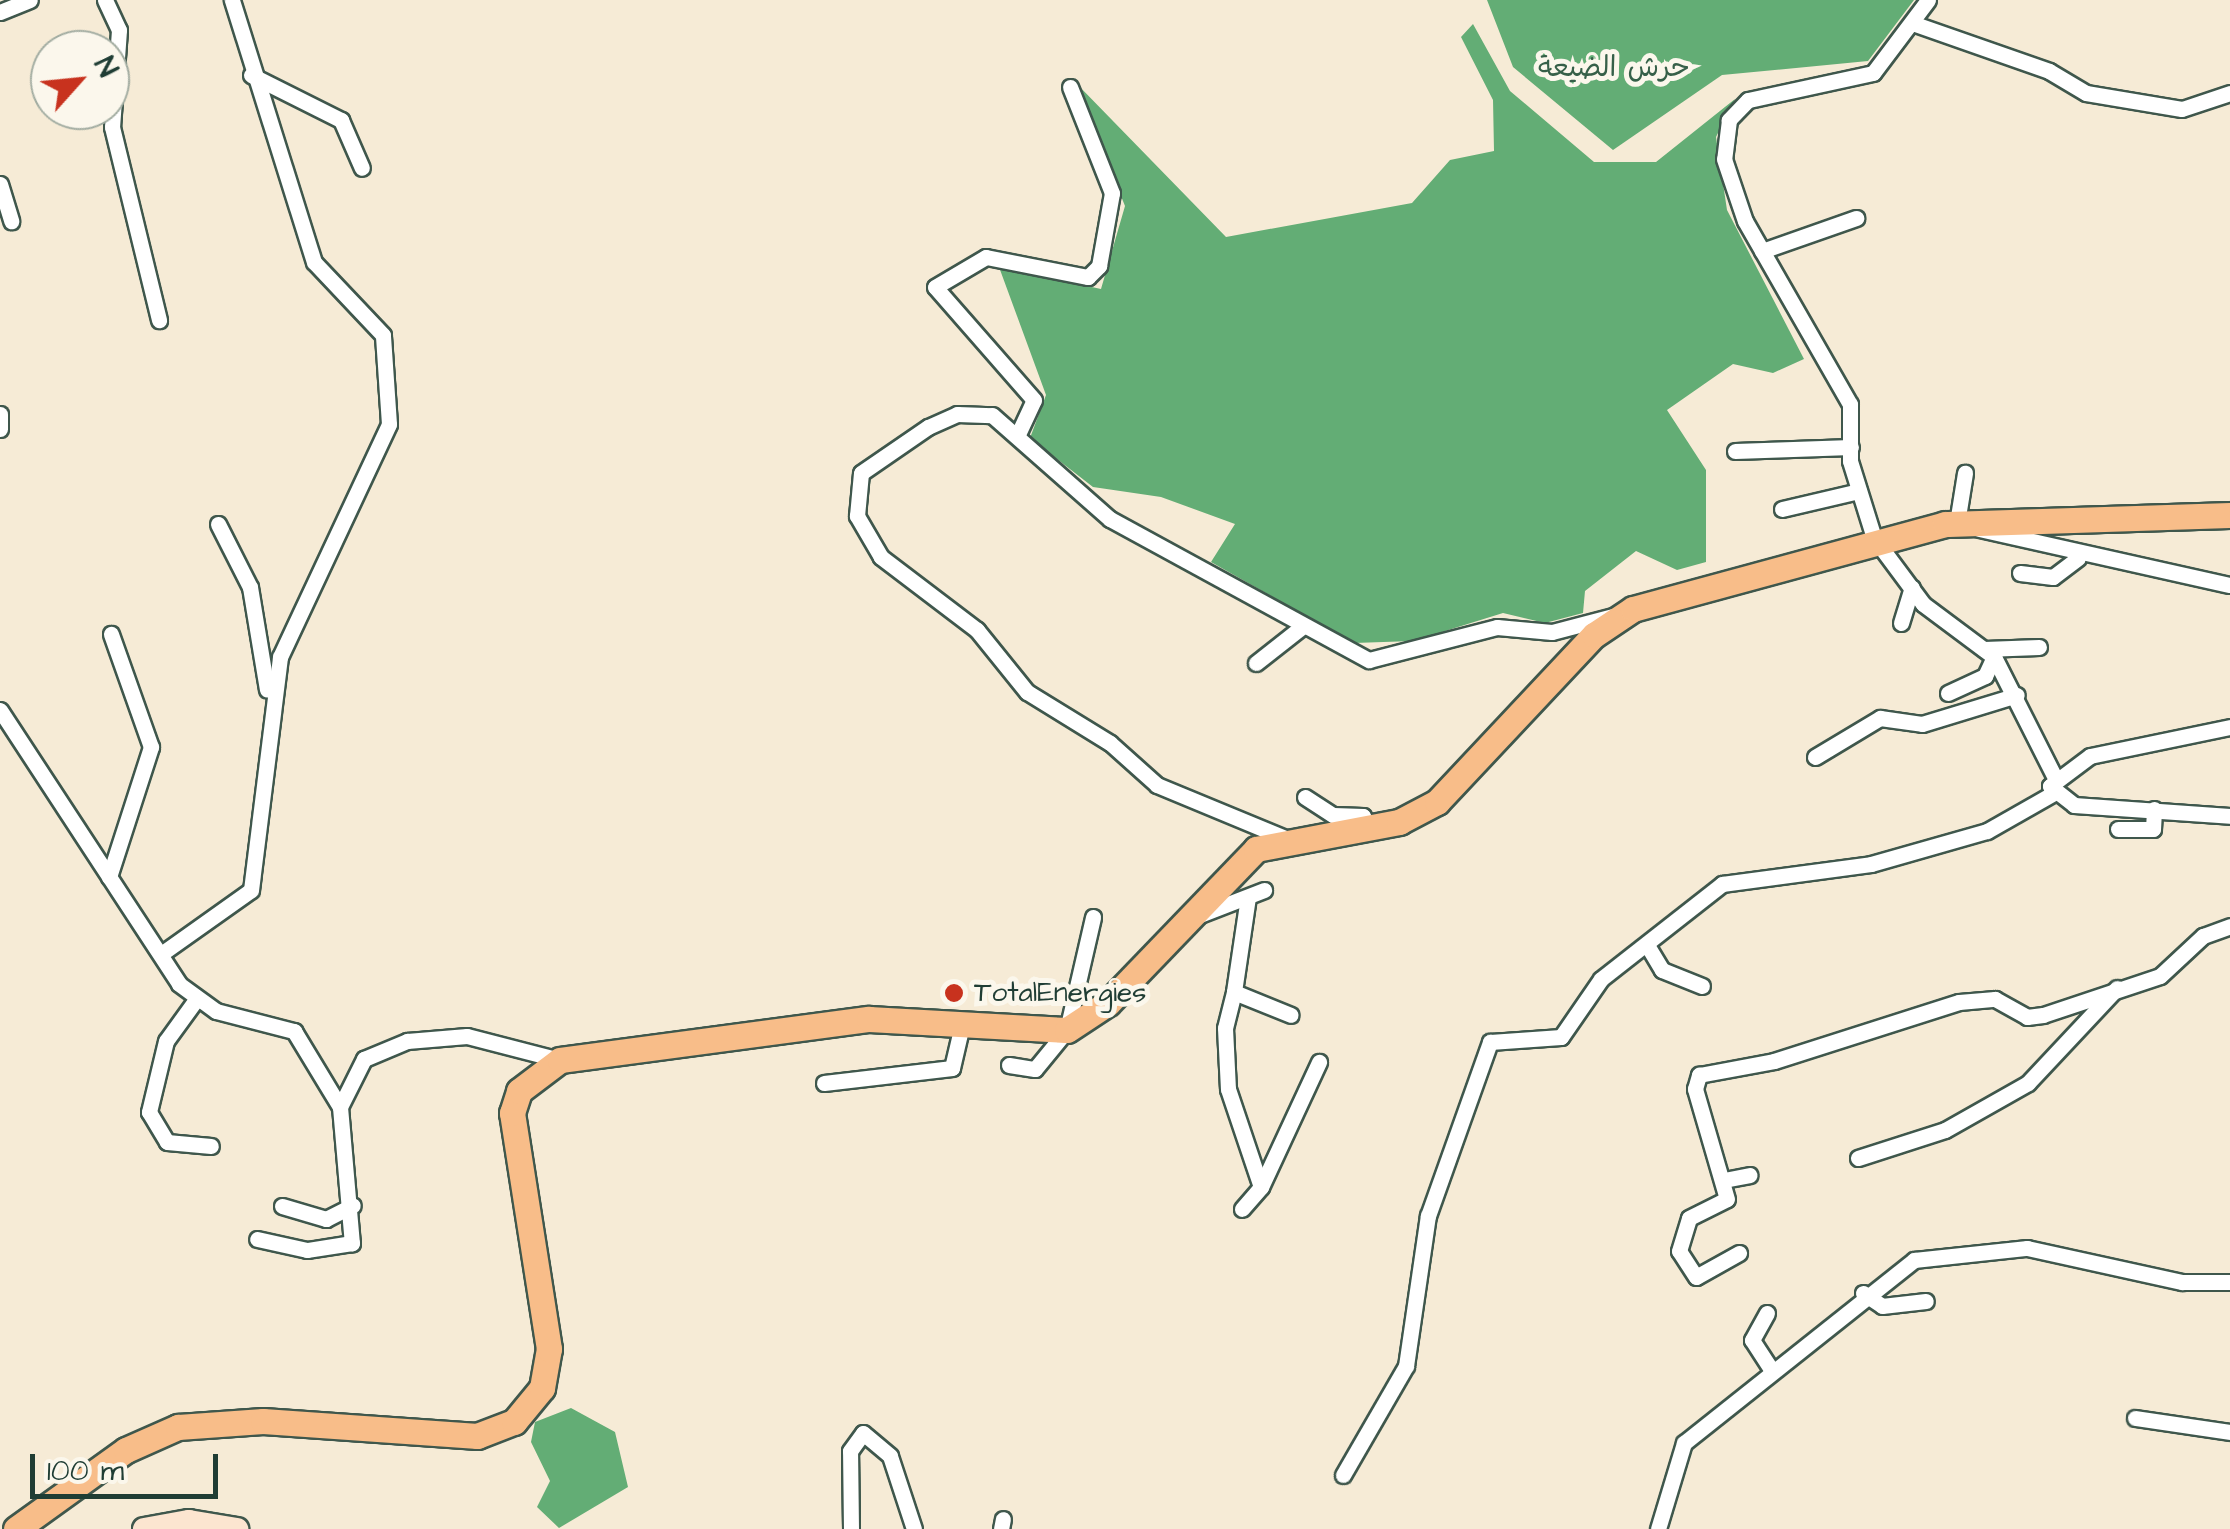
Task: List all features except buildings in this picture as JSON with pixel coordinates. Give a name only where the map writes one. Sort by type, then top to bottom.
[{"type":"main road","points":[[16,1529],[126,1450],[178,1427],[263,1422],[476,1436],[514,1422],[542,1388],[549,1349],[512,1113],[520,1091],[560,1060],[869,1020],[1068,1030],[1108,1003],[1240,858],[1285,838],[1367,830],[1437,802],[1622,615],[1874,538],[1959,523],[2230,515]]},
{"type":"street","points":[[0,12],[30,0]]},
{"type":"street","points":[[105,0],[119,30],[112,127],[159,320]]},
{"type":"street","points":[[160,954],[251,890],[276,672],[300,605],[384,441],[390,366],[369,311],[320,275],[272,112],[251,75],[232,0]]},
{"type":"street","points":[[1928,0],[1915,24],[1874,73],[1772,90],[1737,110],[1724,159],[1762,251],[1850,404],[1851,447],[1874,538],[1912,588],[1989,653],[2017,695],[2054,776],[2052,794]]},
{"type":"street","points":[[1915,24],[2048,70],[2086,94],[2182,109],[2230,94]]},
{"type":"street","points":[[251,75],[341,120],[362,168]]},
{"type":"street","points":[[1019,432],[1034,400],[935,288],[986,256],[1088,276],[1099,266],[1112,192],[1070,87]]},
{"type":"street","points":[[0,184],[11,221]]},
{"type":"street","points":[[1762,251],[1856,218]]},
{"type":"street","points":[[0,414],[0,429]]},
{"type":"street","points":[[1285,838],[1157,786],[1110,743],[1027,692],[977,630],[874,547],[855,488],[883,454],[957,414],[992,415],[1019,432],[1110,519],[1209,565],[1304,626],[1369,660],[1497,627],[1552,632],[1622,615]]},
{"type":"street","points":[[1735,451],[1851,447]]},
{"type":"street","points":[[1965,474],[1959,523],[2078,558],[2230,585]]},
{"type":"street","points":[[1782,509],[1865,495]]},
{"type":"street","points":[[218,524],[259,617],[269,734]]},
{"type":"street","points":[[2020,572],[2053,577],[2078,558]]},
{"type":"street","points":[[1900,623],[1912,588]]},
{"type":"street","points":[[1256,663],[1304,626]]},
{"type":"street","points":[[108,877],[151,747],[111,634]]},
{"type":"street","points":[[1989,653],[2038,647]]},
{"type":"street","points":[[1948,693],[1985,676],[1989,653]]},
{"type":"street","points":[[1814,757],[1880,718],[1922,724],[2017,695]]},
{"type":"street","points":[[0,710],[108,877],[196,1001],[294,1031],[340,1107],[353,1204],[352,1243],[307,1250],[257,1239]]},
{"type":"street","points":[[2054,776],[2113,750],[2230,727]]},
{"type":"street","points":[[2052,794],[2074,805],[2230,816]]},
{"type":"street","points":[[1343,1475],[1406,1366],[1428,1216],[1486,1047],[1561,1037],[1601,979],[1722,884],[1870,864],[1987,831],[2052,794]]},
{"type":"street","points":[[1305,797],[1332,815],[1363,816],[1367,830]]},
{"type":"street","points":[[2118,829],[2152,829],[2154,809]]},
{"type":"street","points":[[1184,918],[1264,890]]},
{"type":"street","points":[[1248,897],[1225,1060],[1260,1187]]},
{"type":"street","points":[[1010,1066],[1035,1069],[1068,1030],[1093,917]]},
{"type":"street","points":[[1739,1253],[1696,1276],[1679,1251],[1689,1218],[1727,1199],[1695,1089],[1699,1075],[1774,1062],[1960,1002],[1995,999],[2035,1017],[2169,972],[2203,936],[2230,926]]},
{"type":"street","points":[[1646,945],[1662,970],[1702,986]]},
{"type":"street","points":[[1858,1158],[1945,1130],[2028,1083],[2117,988]]},
{"type":"street","points":[[1234,992],[1290,1015]]},
{"type":"street","points":[[196,1001],[166,1041],[149,1112],[166,1142],[211,1146]]},
{"type":"street","points":[[824,1083],[952,1077],[962,1025]]},
{"type":"street","points":[[340,1107],[364,1060],[407,1040],[467,1036],[560,1060]]},
{"type":"street","points":[[1242,1209],[1260,1187],[1278,1141],[1319,1062]]},
{"type":"street","points":[[1247,1143],[1278,1141]]},
{"type":"street","points":[[1724,1180],[1750,1175]]},
{"type":"street","points":[[282,1206],[326,1220],[353,1204]]},
{"type":"street","points":[[1658,1529],[1684,1444],[1863,1293],[1914,1260],[1974,1246],[2230,1282]]},
{"type":"street","points":[[1863,1293],[1882,1306],[1926,1301]]},
{"type":"street","points":[[1767,1313],[1752,1340],[1770,1368]]},
{"type":"street","points":[[2135,1418],[2230,1432]]},
{"type":"street","points":[[852,1529],[850,1451],[863,1434],[890,1456],[914,1529]]},
{"type":"street","points":[[144,1529],[190,1522],[237,1529]]},
{"type":"green space","name":"حرش الضيعة","points":[[1487,0],[1914,0],[1868,61],[1722,75],[1613,150],[1513,67]]},
{"type":"green space","points":[[1473,24],[1510,91],[1594,162],[1656,162],[1735,99],[1716,137],[1727,210],[1804,359],[1773,373],[1733,364],[1667,410],[1706,470],[1706,562],[1677,570],[1636,551],[1585,591],[1583,613],[1545,623],[1503,613],[1413,641],[1354,643],[1211,562],[1235,524],[1161,497],[1093,487],[1030,438],[1046,395],[999,267],[1101,289],[1125,206],[1075,82],[1226,237],[1412,203],[1450,160],[1494,151],[1493,100],[1461,37]]},
{"type":"green space","points":[[571,1408],[615,1432],[628,1487],[559,1528],[537,1507],[550,1481],[531,1442],[535,1422]]},
{"type":"place","name":"TotalEnergies","points":[[954,993]]}]
